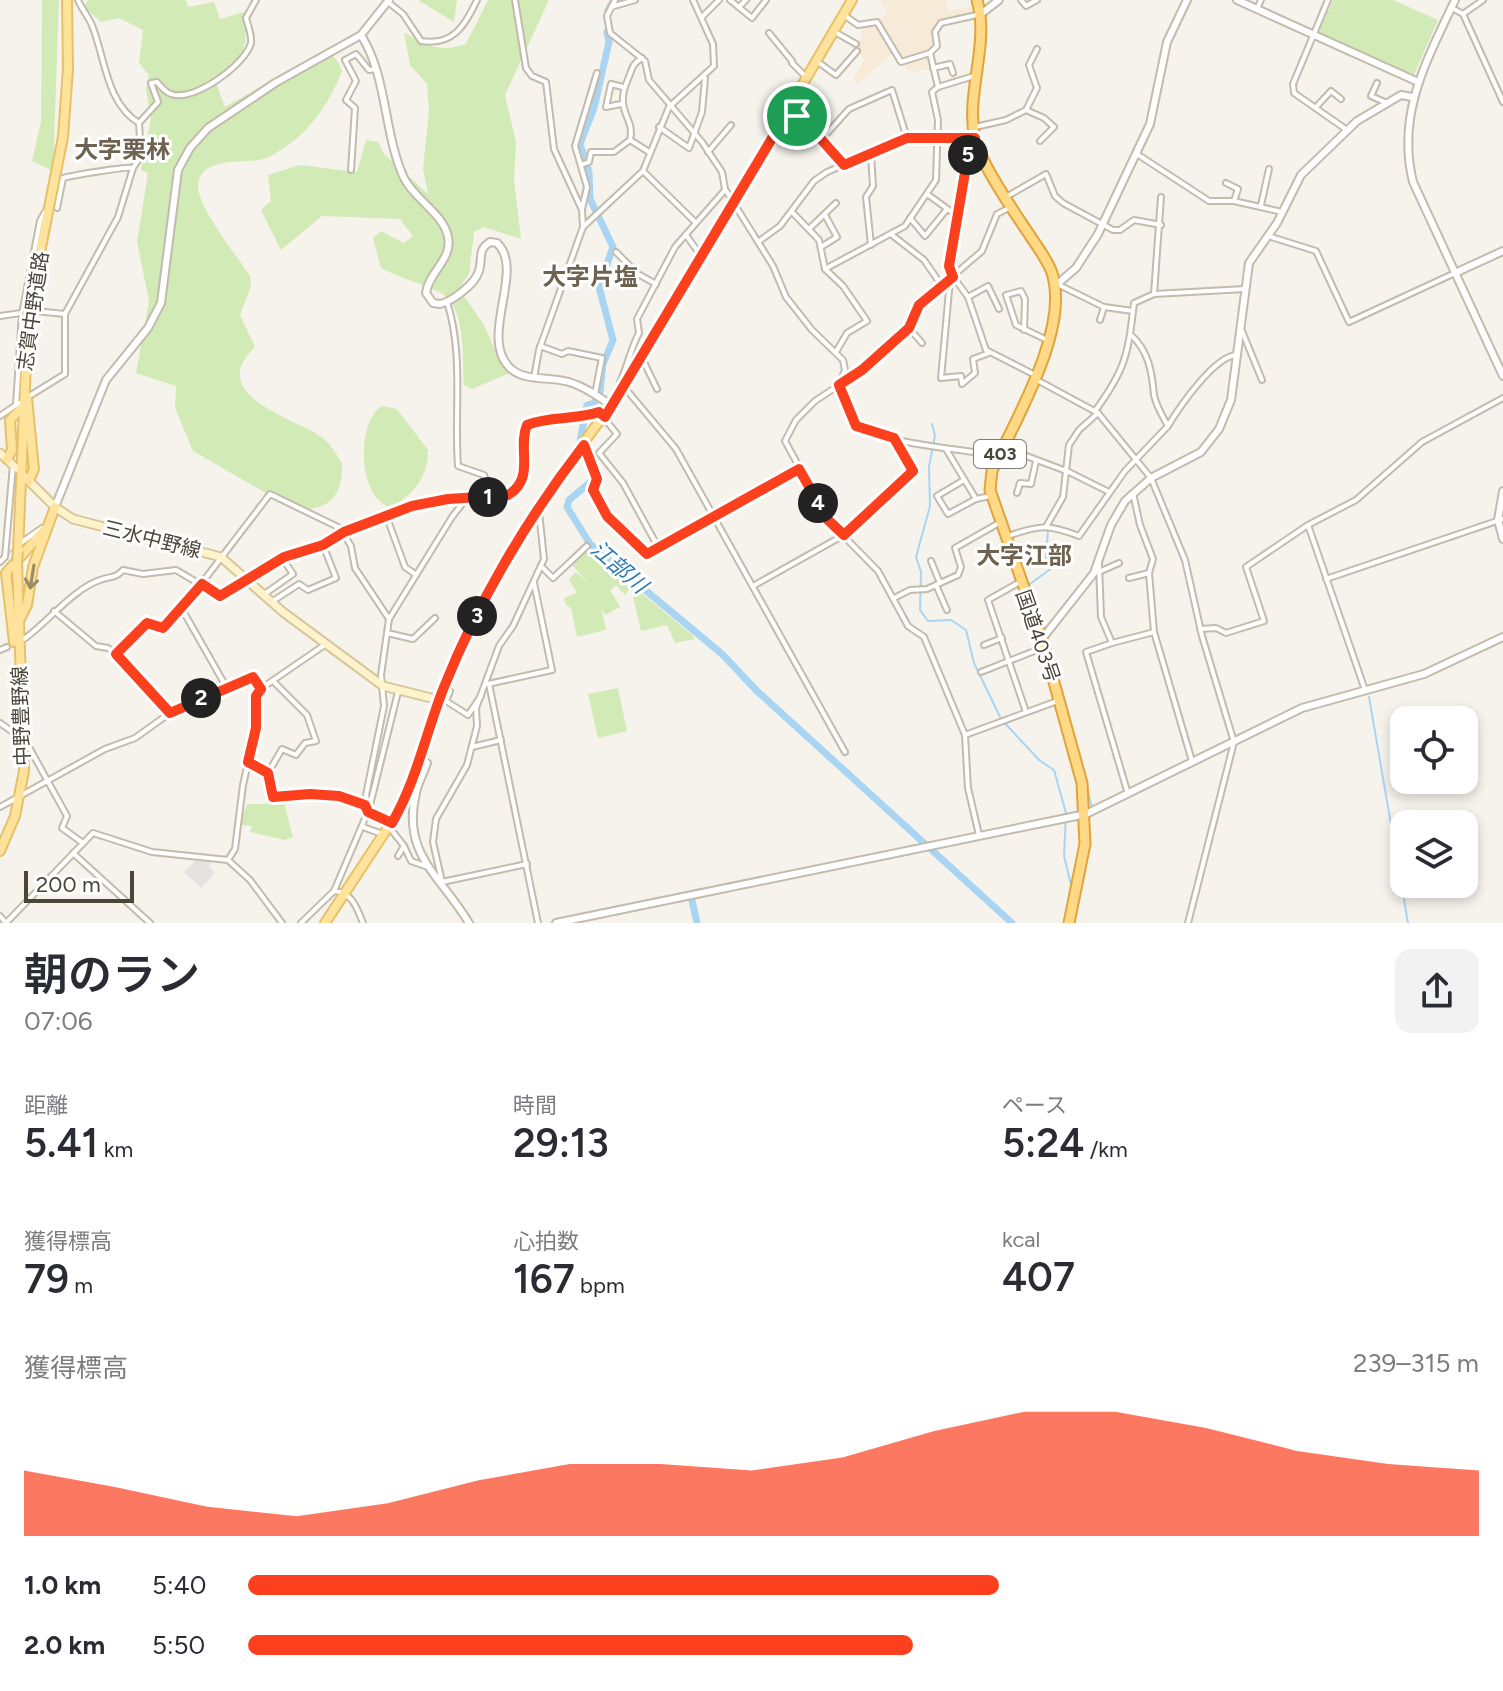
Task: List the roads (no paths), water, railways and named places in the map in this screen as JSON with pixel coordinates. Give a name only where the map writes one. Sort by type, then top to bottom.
[{"type":"highway","points":[[977,0],[981,14],[975,133],[1011,207],[1050,268],[1057,285]]},
{"type":"highway","name":"国道403号","points":[[1057,285],[1049,341],[990,481],[999,523],[1043,643],[1082,783],[1086,814],[1083,865],[1069,923]]},
{"type":"main road","name":"志賀中野道路","points":[[18,624],[19,405],[26,313],[63,137],[67,0]]},
{"type":"main road","points":[[325,923],[338,891],[391,825],[420,759],[443,688],[471,625],[537,511],[626,385],[735,205],[852,0]]},
{"type":"main road","points":[[24,370],[34,469],[27,479]]},
{"type":"main road","points":[[9,461],[12,450],[10,420],[19,405]]},
{"type":"main road","name":"三水中野線","points":[[27,479],[55,507],[73,519],[221,557],[262,595],[383,686],[439,700]]},
{"type":"main road","points":[[18,624],[27,605],[32,571],[45,529],[55,507]]},
{"type":"main road","points":[[19,666],[5,590],[6,573],[45,529]]},
{"type":"main road","name":"中野豊野線","points":[[0,851],[21,794],[25,744],[18,624]]},
{"type":"street","points":[[78,0],[92,25],[107,78],[131,118],[139,123]]},
{"type":"street","points":[[139,123],[157,107],[151,83],[157,82],[168,94],[177,96],[198,91],[245,56],[251,37],[246,15],[256,0]]},
{"type":"street","points":[[55,507],[106,380],[148,328],[161,303],[178,170],[190,148],[208,128],[275,83],[361,35],[388,0],[403,14],[421,41],[434,43],[444,42],[458,32],[477,0]]},
{"type":"street","points":[[515,0],[526,68],[532,76],[546,82],[554,149],[564,179],[582,210]]},
{"type":"street","points":[[615,0],[609,8],[610,33],[642,58],[649,80],[669,107],[694,132],[724,178],[725,189],[758,242],[786,297],[812,330],[843,360],[845,370],[839,385],[856,426],[946,449],[1001,451],[1069,472],[1109,492]]},
{"type":"street","points":[[609,8],[635,0]]},
{"type":"street","points":[[583,227],[643,171],[658,126],[669,107],[705,78],[714,66],[716,56],[693,0]]},
{"type":"street","points":[[702,17],[719,0]]},
{"type":"street","points":[[730,0],[752,18],[766,0]]},
{"type":"street","points":[[739,7],[746,0]]},
{"type":"street","points":[[844,15],[858,25],[877,22],[901,62],[930,53],[937,46],[935,32],[941,23],[981,14],[999,0]]},
{"type":"street","points":[[1021,0],[1026,6],[1037,0]]},
{"type":"street","points":[[1133,311],[1104,307],[1057,285],[1076,268],[1103,225],[1153,117],[1167,42],[1187,0]]},
{"type":"street","points":[[1237,0],[1416,81]]},
{"type":"street","points":[[1257,9],[1261,0]]},
{"type":"street","points":[[1328,0],[1293,84],[1294,93],[1317,106],[1347,130]]},
{"type":"street","points":[[1455,0],[1416,81],[1407,137],[1411,174],[1503,376]]},
{"type":"street","points":[[1463,14],[1483,0]]},
{"type":"street","points":[[1451,8],[1463,14],[1503,102]]},
{"type":"street","points":[[835,32],[856,44]]},
{"type":"street","points":[[769,33],[808,79]]},
{"type":"street","points":[[361,35],[377,69],[402,174],[417,199],[447,232],[448,251],[429,282],[426,293],[433,303],[447,302],[475,279],[485,245],[493,242],[500,245],[505,265],[499,349],[511,369],[534,378],[569,382],[612,406]]},
{"type":"street","points":[[758,242],[792,212],[814,181],[844,165],[907,138],[975,133],[1026,110],[1037,88],[1029,65],[1037,49]]},
{"type":"street","points":[[818,62],[836,75],[857,51]]},
{"type":"street","points":[[930,53],[938,87]]},
{"type":"street","points":[[351,170],[349,153],[355,108],[346,100],[356,81],[345,60],[356,54],[369,70],[377,69]]},
{"type":"street","points":[[581,165],[589,162],[591,152],[614,152],[630,140],[633,131],[621,104],[623,87],[630,67],[642,58]]},
{"type":"street","points":[[933,68],[950,64],[953,73]]},
{"type":"street","points":[[534,378],[540,346],[583,227],[582,210],[587,187],[576,140],[597,73]]},
{"type":"street","points":[[825,269],[892,235],[910,218],[936,180],[938,120],[932,92],[938,87],[977,76]]},
{"type":"street","points":[[658,126],[689,148],[702,112],[705,78]]},
{"type":"street","points":[[1377,83],[1370,98],[1390,104]]},
{"type":"street","points":[[621,104],[606,107],[611,84],[623,87]]},
{"type":"street","points":[[822,139],[849,109],[892,90],[907,138]]},
{"type":"street","points":[[1317,106],[1331,91],[1341,99]]},
{"type":"street","points":[[1112,643],[1101,617],[1100,568],[1111,525],[1133,493],[1151,478],[1196,455],[1212,440],[1231,400],[1249,263],[1282,212],[1301,175],[1347,130],[1401,95],[1412,97]]},
{"type":"street","points":[[789,110],[822,139],[844,165]]},
{"type":"street","points":[[1026,110],[1044,118],[1054,127],[1040,141]]},
{"type":"street","points":[[787,137],[797,116]]},
{"type":"street","points":[[31,395],[65,374],[65,314],[118,217],[133,168],[141,156],[139,123]]},
{"type":"street","points":[[708,152],[731,125]]},
{"type":"street","points":[[975,133],[968,155],[960,218],[949,266],[951,279],[941,378],[961,376],[962,384],[970,380],[975,373],[973,359],[989,353]]},
{"type":"street","points":[[630,140],[649,152]]},
{"type":"street","points":[[871,153],[873,186],[866,197],[871,245]]},
{"type":"street","points":[[1135,153],[1209,201],[1261,205],[1282,212]]},
{"type":"street","points":[[57,208],[63,178],[125,166],[133,168]]},
{"type":"street","points":[[1261,205],[1269,169]]},
{"type":"street","points":[[643,171],[695,222]]},
{"type":"street","points":[[1006,197],[1046,174],[1055,196],[1103,225],[1117,231],[1134,220],[1161,225]]},
{"type":"street","points":[[1226,183],[1238,189],[1234,201]]},
{"type":"street","points":[[725,189],[675,247],[637,319],[639,333],[627,354],[628,365],[620,382],[626,385],[676,449],[845,752]]},
{"type":"street","points":[[927,194],[960,218]]},
{"type":"street","points":[[1154,294],[1161,197]]},
{"type":"street","points":[[809,229],[836,203]]},
{"type":"street","points":[[979,835],[968,788],[965,735],[924,637],[908,626],[878,571],[828,520],[785,441],[787,434],[815,401],[862,370],[909,328],[919,305],[982,251],[997,214],[1011,207]]},
{"type":"street","points":[[910,218],[925,236],[947,209]]},
{"type":"street","points":[[0,416],[19,405],[26,313],[40,221],[45,212]]},
{"type":"street","points":[[792,212],[819,240],[825,269],[843,286],[867,321],[847,333],[836,352]]},
{"type":"street","points":[[821,247],[837,237],[825,215]]},
{"type":"street","points":[[686,235],[702,258]]},
{"type":"street","points":[[892,235],[924,260],[942,286]]},
{"type":"street","points":[[1265,236],[1316,251],[1349,322],[1503,251]]},
{"type":"street","points":[[616,252],[638,274],[656,284]]},
{"type":"street","points":[[951,279],[968,297],[983,346],[989,353],[1097,412],[1137,460],[1151,478],[1185,560],[1200,629],[1234,742],[1188,923]]},
{"type":"street","points":[[968,297],[988,286],[999,309]]},
{"type":"street","points":[[1047,525],[1063,497],[1073,437],[1097,412],[1121,376],[1131,335],[1134,303],[1154,294],[1245,289]]},
{"type":"street","points":[[1024,330],[1025,299],[1021,291],[1006,295],[1016,325],[1024,330],[1049,341]]},
{"type":"street","points":[[368,809],[384,706],[381,675],[389,619],[415,574],[466,499],[481,492],[487,480],[484,475],[458,466],[458,401],[452,316],[447,302]]},
{"type":"street","points":[[1100,320],[1104,307]]},
{"type":"street","points":[[0,316],[35,311],[65,314]]},
{"type":"street","points":[[909,328],[922,343]]},
{"type":"street","points":[[1242,331],[1262,380]]},
{"type":"street","points":[[1131,335],[1139,342],[1154,375],[1154,395],[1168,426]]},
{"type":"street","points":[[540,346],[562,354],[568,351],[602,358],[597,396]]},
{"type":"street","points":[[1004,537],[1032,526],[1047,525],[1079,536],[1109,492],[1144,448],[1168,426],[1208,371],[1222,358],[1236,355]]},
{"type":"street","points":[[642,358],[657,389]]},
{"type":"street","points":[[1200,629],[1216,628],[1226,633],[1264,621],[1246,567],[1308,525],[1356,500],[1422,442],[1503,398]]},
{"type":"street","points":[[24,639],[53,611],[99,580],[115,578],[123,570],[143,574],[170,569],[183,572],[220,596],[247,583],[282,558],[323,545],[344,532],[386,515],[430,501],[508,495],[519,487],[525,471],[524,433],[527,425],[545,419],[584,417],[599,412],[605,417],[617,434],[599,453],[623,483],[658,547]]},
{"type":"street","points":[[753,586],[844,535],[879,499],[913,475],[911,465],[894,438]]},
{"type":"street","points":[[581,448],[597,479],[593,490],[607,516],[647,554],[799,469]]},
{"type":"street","points":[[946,449],[976,499]]},
{"type":"street","points":[[5,555],[9,461]]},
{"type":"street","points":[[1017,493],[1020,483],[1031,484],[1036,461]]},
{"type":"street","points":[[964,480],[937,496],[948,514],[976,499],[991,496]]},
{"type":"street","points":[[1503,491],[1503,539]]},
{"type":"street","points":[[1133,493],[1140,525],[1153,559],[1149,573],[1154,632],[1192,762]]},
{"type":"street","points":[[116,654],[142,626],[147,623],[162,629],[182,609],[270,494],[344,532],[355,568],[389,619]]},
{"type":"street","points":[[443,688],[450,691],[446,701],[468,715],[488,684],[499,646],[544,559],[542,514],[537,511]]},
{"type":"street","points":[[386,515],[405,567],[415,574]]},
{"type":"street","points":[[1326,579],[1501,519]]},
{"type":"street","points":[[893,599],[938,584],[961,571],[955,548],[999,523]]},
{"type":"street","points":[[1308,525],[1365,693]]},
{"type":"street","points":[[0,562],[38,529],[45,529]]},
{"type":"street","points":[[271,602],[299,584],[308,590],[336,578],[323,545]]},
{"type":"street","points":[[541,566],[553,578],[587,546]]},
{"type":"street","points":[[262,595],[293,574],[282,558]]},
{"type":"street","points":[[931,561],[947,610]]},
{"type":"street","points":[[981,672],[1043,643],[1100,568],[1119,563]]},
{"type":"street","points":[[1129,578],[1149,573]]},
{"type":"street","points":[[1020,582],[988,600],[1026,712]]},
{"type":"street","points":[[488,684],[552,670],[534,583]]},
{"type":"street","points":[[182,609],[228,690]]},
{"type":"street","points":[[53,611],[96,646],[108,648],[116,654],[170,713]]},
{"type":"street","points":[[387,633],[413,639],[435,618]]},
{"type":"street","points":[[1128,794],[1086,652],[1154,632]]},
{"type":"street","points":[[556,923],[1086,814],[1302,708],[1365,693],[1439,669],[1503,637]]},
{"type":"street","points":[[984,645],[1002,638]]},
{"type":"street","points":[[228,860],[235,849],[256,728],[256,696],[261,689],[326,644]]},
{"type":"street","points":[[0,650],[7,647]]},
{"type":"street","points":[[0,807],[105,749],[135,738],[170,713],[228,690],[250,677],[261,689]]},
{"type":"street","points":[[274,682],[307,715],[316,741],[305,743],[296,755],[282,749],[268,773],[273,797],[310,794],[339,796],[368,809],[391,825],[411,861],[428,867]]},
{"type":"street","points":[[488,684],[538,923]]},
{"type":"street","points":[[301,923],[338,891],[363,827],[398,692]]},
{"type":"street","points":[[442,882],[433,842],[436,819],[462,776],[472,747],[481,696]]},
{"type":"street","points":[[965,735],[1060,700]]},
{"type":"street","points":[[0,723],[30,749],[37,767],[48,780],[67,816],[62,828],[83,843]]},
{"type":"street","points":[[472,747],[501,740]]},
{"type":"street","points":[[420,759],[427,763],[416,793],[413,823],[417,850],[469,923]]},
{"type":"street","points":[[248,762],[268,773]]},
{"type":"street","points":[[363,827],[381,831],[383,837]]},
{"type":"street","points":[[0,916],[6,923],[93,833],[152,852],[228,860],[250,880],[282,923]]},
{"type":"street","points":[[398,856],[404,846]]},
{"type":"street","points":[[73,853],[150,923]]},
{"type":"street","points":[[442,882],[527,864]]},
{"type":"street","points":[[338,891],[351,898],[363,923]]},
{"type":"waterway","name":"江部川","points":[[607,32],[605,11],[611,0]]},
{"type":"waterway","name":"江部川","points":[[607,32],[609,42],[594,108],[580,144],[589,172],[590,199],[613,247],[599,287],[613,340],[603,364],[600,392],[594,403],[587,405],[580,441],[593,480],[569,500],[567,507],[590,544],[722,654],[757,691],[1012,923]]},
{"type":"waterway","points":[[1375,486],[1424,444],[1503,401]]},
{"type":"waterway","points":[[932,424],[935,435],[929,467],[930,506],[916,557],[921,572],[920,610],[928,621],[951,620],[966,630],[974,663],[1001,719],[1039,760],[1054,770],[1066,813],[1064,856],[1072,889]]},
{"type":"waterway","points":[[1027,586],[1052,568],[1046,557],[1048,530]]},
{"type":"waterway","points":[[21,545],[29,540]]},
{"type":"waterway","points":[[0,559],[14,549]]},
{"type":"waterway","points":[[1333,593],[1367,688]]},
{"type":"waterway","points":[[1369,697],[1408,923]]},
{"type":"waterway","points":[[1087,787],[1092,808],[1089,809]]},
{"type":"waterway","points":[[1068,814],[1081,811]]},
{"type":"waterway","points":[[691,896],[697,923]]},
{"type":"waterway","points":[[1064,923],[1066,915]]},
{"type":"district","name":"大字栗林","points":[[122,149]]},
{"type":"district","name":"大字片塩","points":[[590,276]]},
{"type":"district","name":"大字江部","points":[[1024,555]]}]
